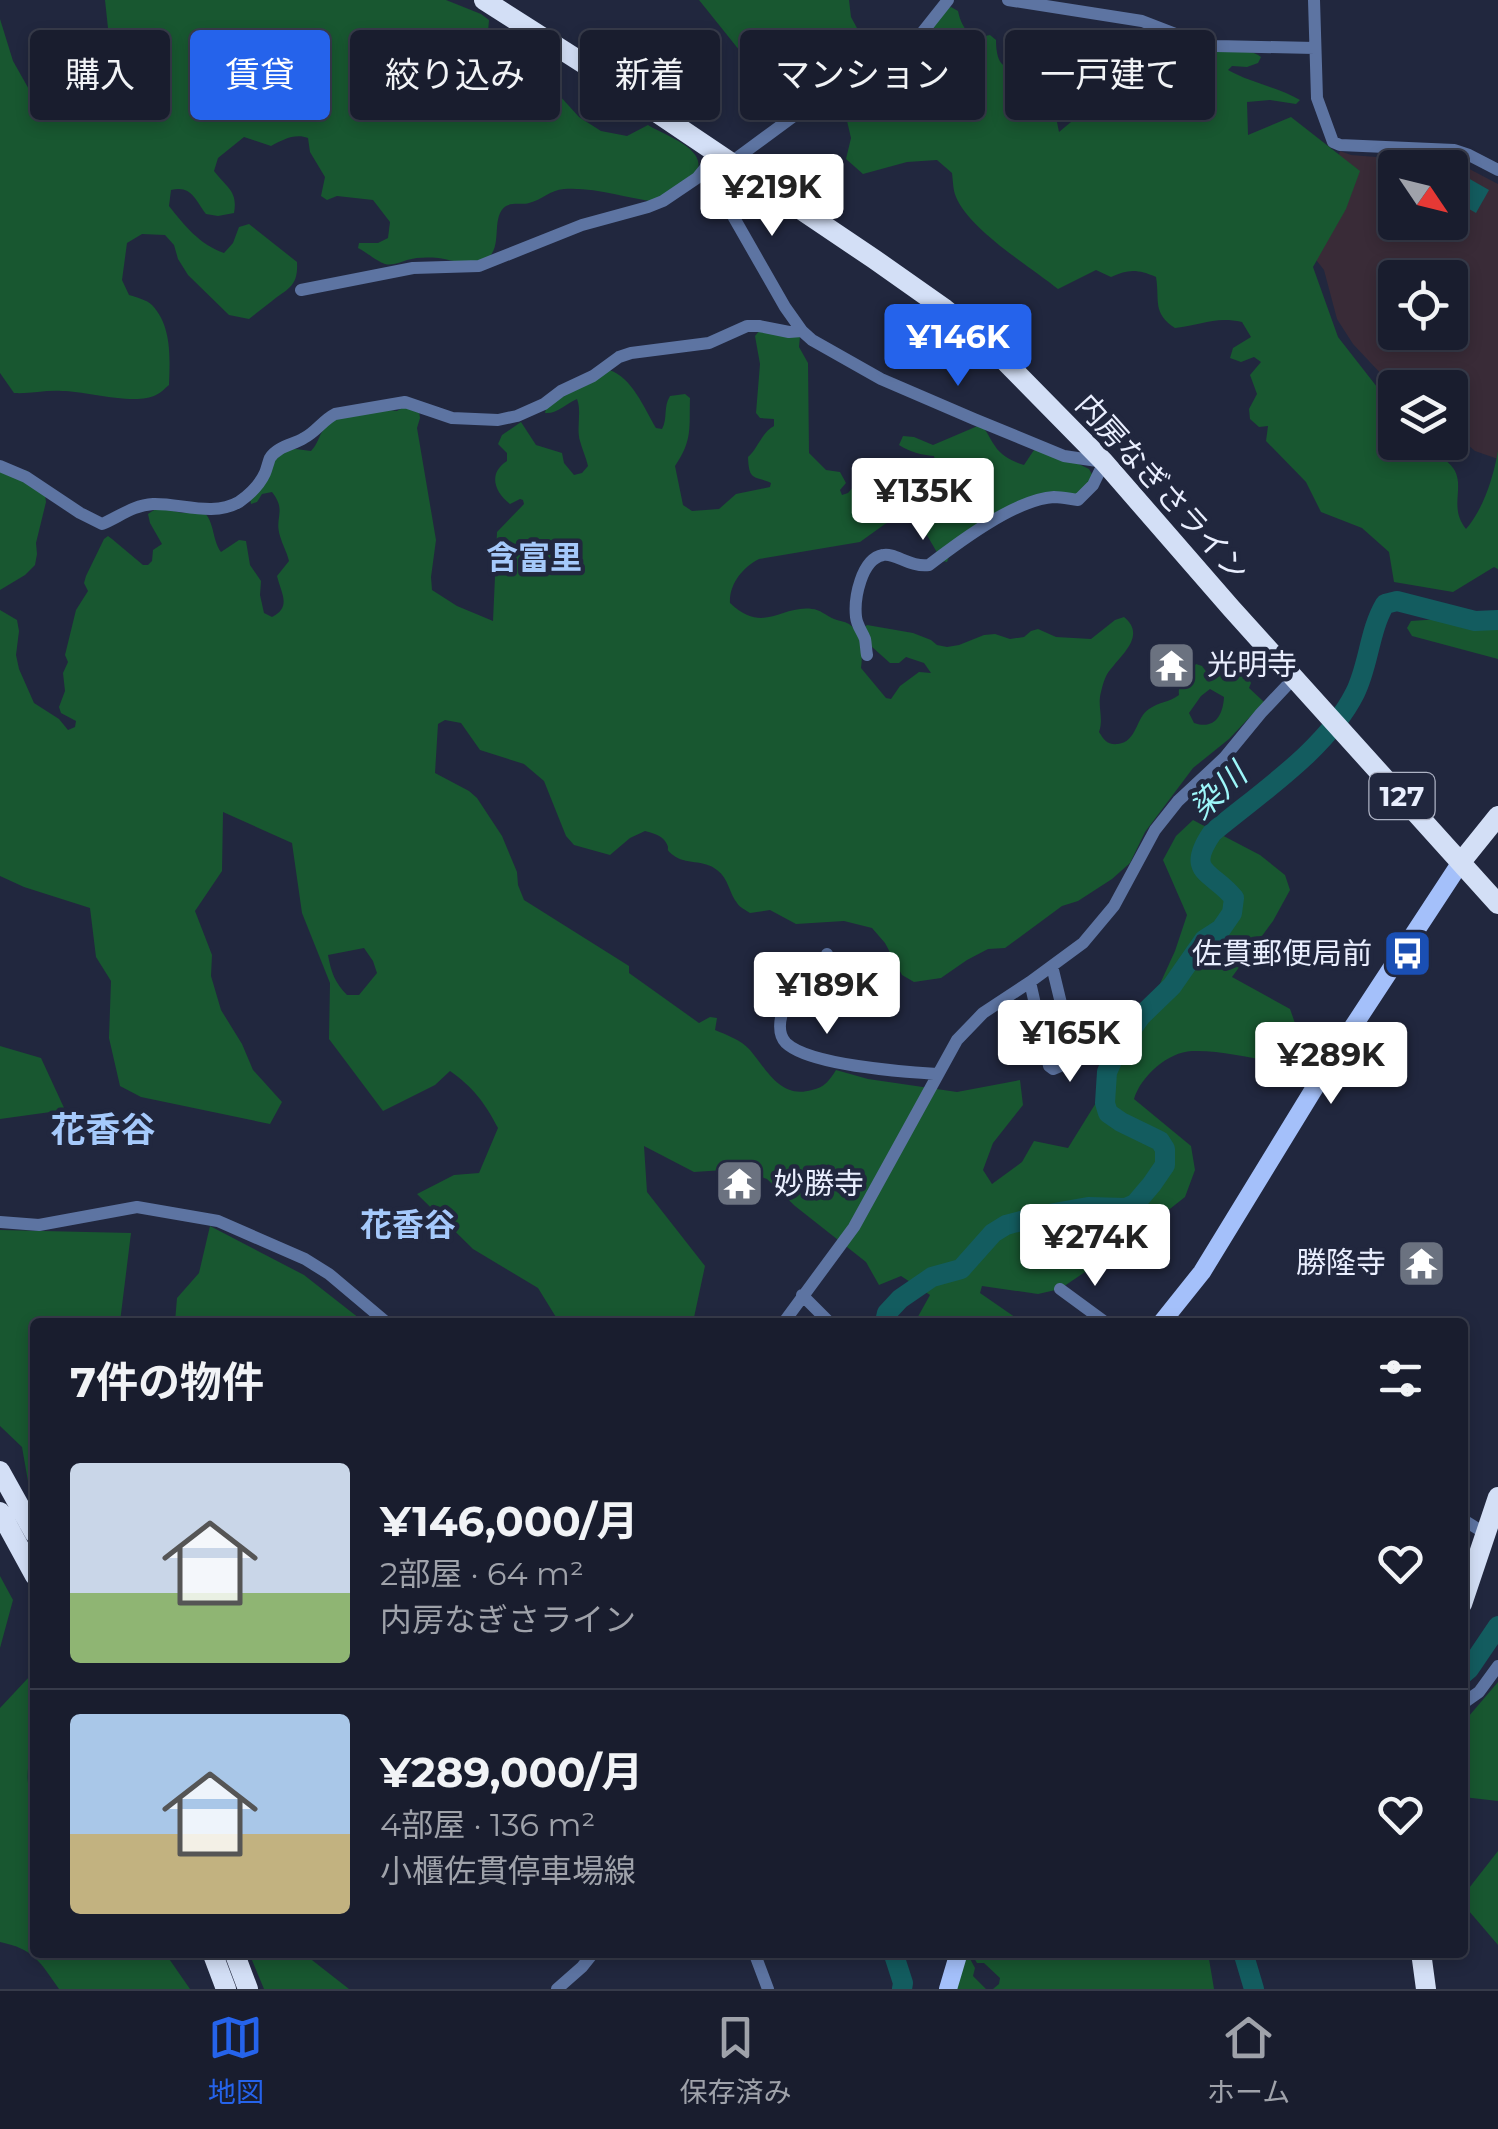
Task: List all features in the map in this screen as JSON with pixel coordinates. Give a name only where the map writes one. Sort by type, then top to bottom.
[{"type":"highway","name":"内房なぎさライン","points":[[484,0],[874,260],[986,342],[1104,462],[1498,904]]},
{"type":"highway","points":[[1461,862],[1498,816]]},
{"type":"highway","points":[[0,1471],[30,1525]]},
{"type":"highway","points":[[1468,1586],[1498,1497]]},
{"type":"highway","points":[[0,1512],[30,1567]]},
{"type":"highway","points":[[214,1958],[226,1989]]},
{"type":"highway","points":[[236,1958],[248,1989]]},
{"type":"highway","points":[[1421,1958],[1426,1989]]},
{"type":"main road","points":[[1165,1318],[1202,1272],[1339,1048],[1461,862]]},
{"type":"main road","points":[[948,1989],[957,1958]]},
{"type":"street","points":[[301,290],[413,268],[478,266],[582,225],[663,201],[723,158],[794,116],[810,97],[867,75],[906,53],[948,0]]},
{"type":"street","points":[[1008,0],[1142,21],[1199,44],[1315,48]]},
{"type":"street","points":[[1314,0],[1317,98],[1333,142],[1454,150],[1498,170]]},
{"type":"street","points":[[723,158],[712,181],[786,307],[812,340],[880,379],[1064,456],[1104,462],[1093,486],[1078,500],[1052,497],[1022,506],[997,518],[929,565],[919,567],[887,554],[880,556],[864,574],[856,604],[858,628],[867,655]]},
{"type":"street","points":[[0,466],[26,477],[102,524],[132,508],[152,504],[224,508],[256,487],[276,452],[316,431],[335,414],[405,402],[452,418],[498,420],[544,404],[618,357],[631,353],[709,343],[748,326],[802,331]]},
{"type":"street","points":[[787,1318],[854,1227],[957,1040],[983,1013],[1083,943],[1114,906],[1155,830],[1178,801],[1224,758],[1294,678]]},
{"type":"street","points":[[827,954],[820,971],[793,993],[784,1007],[781,1036],[788,1046],[835,1062],[936,1074]]},
{"type":"street","points":[[1030,982],[1049,1066],[1053,1069],[1068,1062],[1072,1049],[1052,966]]},
{"type":"street","points":[[0,1222],[39,1226],[137,1207],[218,1221],[304,1259],[381,1318]]},
{"type":"street","points":[[1060,1290],[1099,1318]]},
{"type":"street","points":[[802,1295],[825,1318]]},
{"type":"street","points":[[1468,1523],[1486,1534]]},
{"type":"street","points":[[1468,1700],[1479,1692],[1498,1666]]},
{"type":"street","points":[[557,1989],[589,1958]]},
{"type":"street","points":[[756,1958],[768,1989]]},
{"type":"street","points":[[1431,1958],[1436,1989]]},
{"type":"shaded area","points":[[105,0],[446,0],[481,14],[489,20],[488,30],[350,30],[350,120],[560,120],[560,96],[580,120],[601,131],[627,136],[648,125],[694,153],[698,169],[691,179],[656,202],[564,189],[529,203],[509,205],[499,216],[494,251],[478,262],[427,257],[388,264],[358,248],[359,243],[378,243],[388,238],[390,222],[373,200],[337,196],[327,200],[321,196],[325,177],[310,152],[308,138],[293,137],[271,146],[244,137],[218,158],[214,171],[233,195],[234,213],[206,214],[192,194],[178,189],[171,190],[169,206],[200,239],[224,253],[239,227],[249,224],[297,262],[291,287],[249,319],[229,315],[188,275],[165,235],[142,234],[127,243],[122,280],[129,295],[150,303],[159,313],[168,343],[169,385],[156,395],[136,399],[62,391],[14,393],[0,373],[0,19],[13,61],[30,91],[30,120],[170,120],[170,30],[108,28]]},
{"type":"shaded area","points":[[699,0],[849,0],[858,30],[740,30],[740,51]]},
{"type":"shaded area","points":[[951,7],[958,11],[967,30],[924,30]]},
{"type":"shaded area","points":[[985,35],[996,40],[999,59],[1005,66],[1005,120],[1057,120],[1059,132],[1080,120],[1215,120],[1215,52],[1233,50],[1261,57],[1258,63],[1228,70],[1300,100],[1296,104],[1247,102],[1248,135],[1291,117],[1360,171],[1346,209],[1313,267],[1338,337],[1378,388],[1378,460],[1445,460],[1455,471],[1458,514],[1466,529],[1487,492],[1498,451],[1498,569],[1494,567],[1453,592],[1394,582],[1389,552],[1362,528],[1321,512],[1306,482],[1266,441],[1268,426],[1259,427],[1250,419],[1249,409],[1257,394],[1250,375],[1261,362],[1254,357],[1241,362],[1230,358],[1233,348],[1251,337],[1242,322],[1216,320],[1175,328],[1160,312],[1156,277],[1138,271],[1111,277],[1096,270],[1058,289],[974,222],[956,197],[952,173],[937,160],[907,162],[863,174],[846,159],[851,138],[847,120],[985,120]]},
{"type":"shaded area","points":[[1340,151],[1378,157],[1378,240],[1468,240],[1468,168],[1498,184],[1498,459],[1468,445],[1468,370],[1378,371],[1353,344],[1337,319],[1324,270],[1310,252]]},
{"type":"shaded area","points":[[1468,178],[1489,190],[1476,213],[1468,208]]},
{"type":"shaded area","points":[[759,331],[800,336],[799,347],[808,363],[809,453],[826,470],[840,472],[846,483],[840,490],[842,495],[879,462],[899,478],[924,483],[934,456],[899,445],[903,436],[933,445],[980,425],[1001,453],[1016,462],[1024,465],[1038,444],[1089,469],[1093,476],[1086,496],[1018,506],[947,562],[942,561],[921,525],[902,516],[860,542],[759,559],[743,571],[732,589],[730,603],[742,612],[763,618],[812,609],[849,624],[859,638],[861,668],[891,699],[900,686],[919,672],[931,673],[924,663],[906,657],[899,663],[890,663],[871,646],[862,629],[867,625],[913,633],[947,647],[984,635],[1024,637],[1038,629],[1056,637],[1091,639],[1124,617],[1133,637],[1107,675],[1100,697],[1099,732],[1111,744],[1129,739],[1149,709],[1179,695],[1181,682],[1196,664],[1210,677],[1219,677],[1220,663],[1225,658],[1250,663],[1249,688],[1264,702],[1229,739],[1193,768],[1145,832],[1130,863],[1112,879],[1078,901],[1062,906],[1005,948],[988,949],[941,978],[914,982],[902,975],[872,928],[844,921],[796,924],[770,910],[750,913],[738,905],[717,870],[678,858],[656,834],[645,831],[610,855],[574,845],[566,836],[544,781],[524,764],[480,750],[461,723],[445,720],[438,724],[435,773],[477,798],[502,836],[524,900],[629,966],[629,973],[699,1023],[717,1018],[715,1030],[746,1046],[784,1087],[801,1092],[816,1089],[836,1070],[868,1079],[957,1092],[1020,1080],[1023,1105],[993,1143],[983,1170],[992,1184],[1022,1162],[1034,1141],[1068,1148],[1133,1043],[1187,915],[1163,860],[1176,836],[1193,820],[1260,855],[1285,875],[1290,890],[1273,921],[1232,977],[1290,1009],[1296,1026],[1279,1057],[1271,1061],[1183,1052],[1149,1074],[1134,1099],[1191,1146],[1195,1170],[1185,1197],[1166,1212],[1124,1230],[1107,1257],[1060,1289],[1038,1294],[982,1286],[980,1293],[1016,1318],[917,1318],[930,1295],[901,1276],[879,1285],[866,1262],[767,1179],[739,1169],[694,1172],[644,1146],[647,1192],[705,1266],[694,1318],[557,1318],[538,1288],[473,1249],[417,1194],[454,1175],[479,1173],[498,1128],[478,1096],[450,1071],[435,1085],[383,1111],[329,1039],[330,983],[302,913],[292,843],[223,812],[222,871],[195,911],[212,955],[211,976],[221,1010],[253,1070],[282,1102],[270,1124],[141,1097],[120,1086],[109,1038],[111,981],[96,957],[90,908],[0,876],[0,610],[17,620],[16,655],[34,703],[59,719],[68,730],[75,727],[76,721],[61,713],[59,707],[65,691],[65,655],[76,610],[88,591],[86,576],[108,536],[148,565],[153,550],[162,544],[148,514],[160,508],[184,513],[203,511],[221,552],[239,540],[246,541],[250,565],[261,581],[264,613],[272,617],[282,609],[277,576],[289,561],[279,529],[280,509],[272,492],[262,494],[251,504],[250,498],[274,459],[288,448],[311,451],[324,429],[337,419],[397,411],[405,406],[419,411],[417,428],[436,540],[432,590],[493,621],[497,532],[524,504],[520,499],[510,504],[495,482],[497,471],[507,461],[507,453],[498,444],[502,435],[521,422],[536,445],[562,453],[564,463],[574,475],[588,466],[579,436],[577,399],[545,413],[550,403],[609,370],[631,386],[656,428],[662,429],[670,396],[685,394],[690,398],[689,433],[675,466],[683,505],[692,511],[719,509],[736,494],[770,487],[771,483],[754,476],[748,457],[774,426],[774,419],[760,418],[756,413],[760,364],[755,336]],"holes":[[[1210,689],[1224,697],[1222,710],[1212,723],[1194,723],[1189,713],[1201,696]],[[364,948],[377,973],[359,995],[347,995],[334,977],[328,955]]]},
{"type":"shaded area","points":[[26,470],[46,502],[35,565],[0,590],[0,471]]},
{"type":"shaded area","points":[[1498,615],[1498,659],[1412,636],[1407,628],[1411,621]]},
{"type":"shaded area","points":[[0,1046],[41,1058],[65,1110],[0,1119]]},
{"type":"shaded area","points":[[210,1226],[304,1275],[359,1318],[175,1318],[177,1298],[199,1273]]},
{"type":"shaded area","points":[[0,1230],[131,1233],[120,1318],[30,1318],[30,1493],[22,1447],[0,1426]]},
{"type":"shaded area","points":[[0,1576],[13,1600],[0,1648]]},
{"type":"shaded area","points":[[30,1677],[30,1954],[0,1942],[0,1708]]},
{"type":"shaded area","points":[[1498,1682],[1498,1801],[1468,1798],[1468,1717]]},
{"type":"shaded area","points":[[1498,1851],[1498,1945],[1468,1910],[1468,1889]]},
{"type":"shaded area","points":[[35,1958],[168,1958],[190,1989],[59,1989]]},
{"type":"shaded area","points":[[251,1958],[309,1958],[349,1989],[264,1989]]},
{"type":"shaded area","points":[[963,1958],[970,1958],[975,1968],[973,1976],[986,1989],[954,1989]]},
{"type":"shaded area","points":[[974,1958],[1209,1958],[1214,1989],[993,1989],[1000,1978],[984,1963],[977,1963]]},
{"type":"waterway","name":"染川","points":[[886,1318],[900,1299],[932,1277],[961,1269],[993,1233],[1006,1225],[1088,1207],[1126,1208],[1135,1204],[1165,1165],[1165,1149],[1160,1141],[1108,1113],[1107,1072],[1141,1016],[1172,986],[1204,940],[1221,929],[1232,913],[1234,898],[1201,864],[1204,846],[1212,833],[1291,769],[1328,733],[1360,682],[1385,604],[1397,601],[1475,621],[1498,620]]},
{"type":"waterway","points":[[1468,1670],[1498,1626]]},
{"type":"waterway","name":"染川","points":[[895,1958],[902,1989]]},
{"type":"waterway","points":[[1245,1958],[1254,1989]]},
{"type":"place","name":"光明寺","points":[[1172,665]]},
{"type":"place","name":"佐貫郵便局前","points":[[1407,954]]},
{"type":"place","name":"妙勝寺","points":[[739,1184]]},
{"type":"place","name":"勝隆寺","points":[[1421,1263]]},
{"type":"district","name":"含富里","points":[[534,558]]},
{"type":"district","name":"花香谷","points":[[103,1130]]},
{"type":"district","name":"花香谷","points":[[408,1225]]}]
